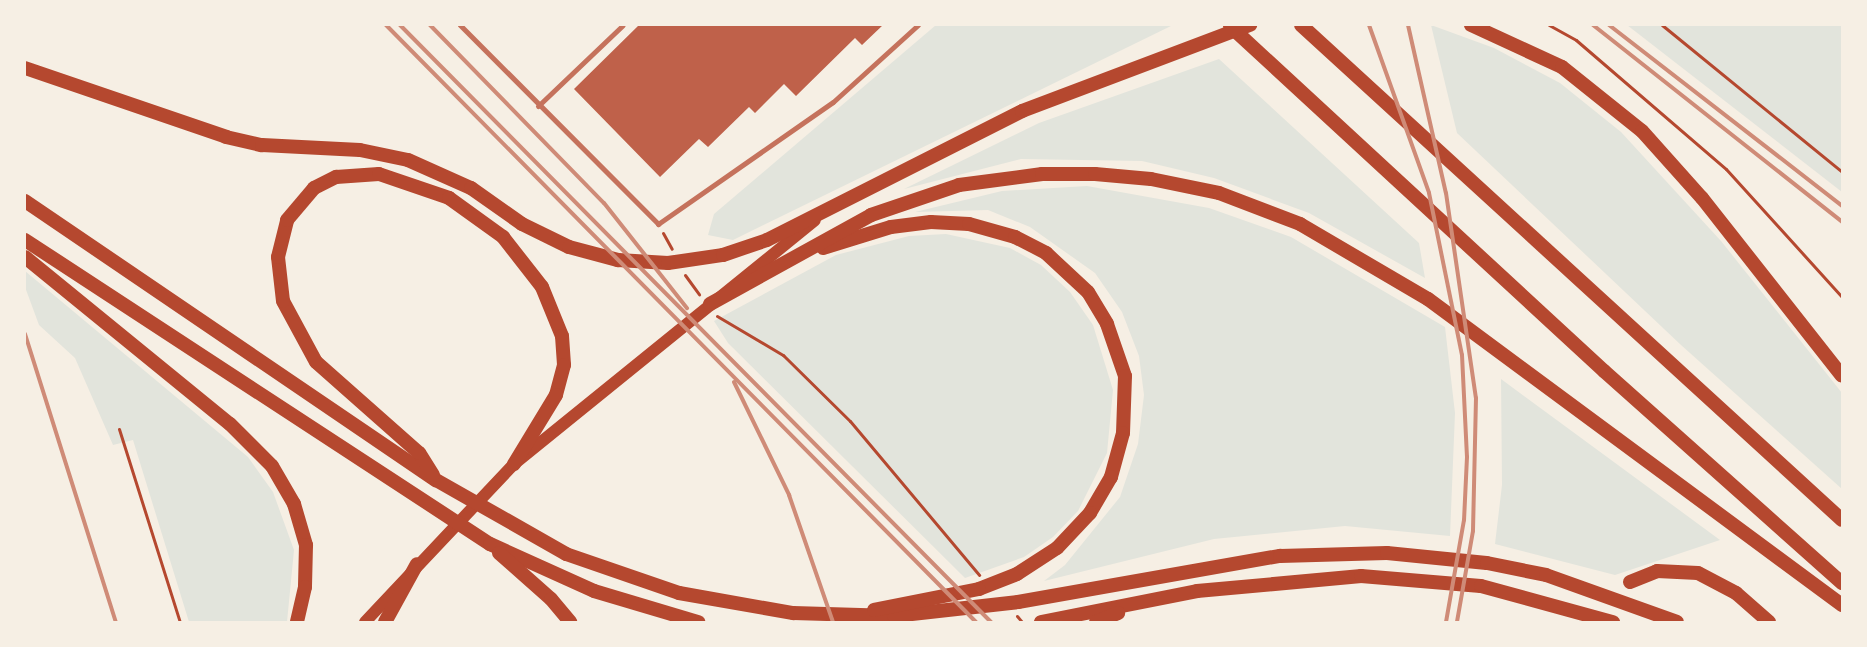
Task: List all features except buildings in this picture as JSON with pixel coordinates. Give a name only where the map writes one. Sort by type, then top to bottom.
[{"type":"highway","points":[[1230,25],[1576,345],[1842,583]]},
{"type":"highway","points":[[25,68],[226,137],[262,144],[360,150],[408,160],[471,188],[536,232],[588,253],[642,263],[681,261],[742,250],[820,216],[1022,111],[1204,39],[1250,25]]},
{"type":"highway","points":[[1300,25],[1842,520]]},
{"type":"highway","points":[[1471,25],[1562,67],[1642,131],[1702,198],[1842,376]]},
{"type":"highway","points":[[436,480],[419,452],[316,362],[283,301],[278,257],[288,220],[304,197],[336,177],[379,174],[449,198],[502,237],[542,287],[562,336],[564,365],[556,394],[514,464]]},
{"type":"highway","points":[[708,305],[871,215],[967,183],[1042,174],[1104,174],[1219,193],[1300,224],[1428,299],[1842,605]]},
{"type":"highway","points":[[25,201],[436,480],[566,554],[647,584],[750,607],[843,615],[938,613],[1014,605],[1236,561],[1312,553],[1387,553],[1487,563],[1546,575],[1677,622]]},
{"type":"highway","points":[[365,622],[417,564],[514,464],[668,337],[820,216]]},
{"type":"highway","points":[[774,268],[891,227],[952,222],[985,227],[1030,244],[1062,265],[1088,292],[1115,342],[1125,376],[1126,415],[1119,453],[1102,496],[1076,530],[1037,562],[990,581],[925,600],[843,615]]},
{"type":"highway","points":[[25,240],[490,544],[594,591],[698,622]]},
{"type":"highway","points":[[25,257],[223,418],[272,466],[294,504],[306,545],[306,587],[297,622]]},
{"type":"highway","points":[[490,544],[551,599],[570,622]]},
{"type":"highway","points":[[385,622],[417,564]]},
{"type":"highway","points":[[1630,582],[1657,571],[1698,573],[1736,593],[1769,622]]},
{"type":"highway","points":[[1041,622],[1151,600],[1296,579],[1399,577],[1516,593],[1612,622]]},
{"type":"highway","points":[[1096,622],[1151,600]]},
{"type":"street","points":[[460,25],[538,106],[658,224],[832,102],[918,25]]},
{"type":"street","points":[[538,106],[623,25]]},
{"type":"path","points":[[1549,25],[1576,40],[1726,169],[1842,297]]},
{"type":"path","points":[[1662,25],[1842,172]]},
{"type":"path","points":[[658,224],[708,305],[783,355],[850,421],[990,581]]},
{"type":"path","points":[[119,429],[180,622]]},
{"type":"path","points":[[1014,605],[1022,622]]},
{"type":"shaded area","points":[[936,25],[1173,25],[733,240],[708,235],[714,214]]},
{"type":"shaded area","points":[[1431,25],[1494,48],[1560,83],[1621,132],[1721,241],[1842,393],[1842,489],[1681,345],[1457,133]]},
{"type":"shaded area","points":[[1627,25],[1842,25],[1842,192]]},
{"type":"shaded area","points":[[1219,59],[1419,243],[1425,278],[1309,213],[1214,178],[1142,161],[1021,159],[904,189],[1039,123]]},
{"type":"shaded area","points":[[1087,186],[1209,208],[1291,237],[1445,327],[1455,413],[1450,536],[1345,526],[1214,539],[1044,581],[1065,565],[1120,497],[1138,444],[1144,395],[1139,356],[1122,312],[1095,273],[1030,227],[988,210],[915,212],[1002,191]]},
{"type":"shaded area","points":[[946,234],[1010,248],[1041,265],[1070,292],[1093,325],[1113,390],[1107,453],[1078,511],[1053,537],[1024,557],[965,578],[728,343],[714,321],[836,255],[909,236]]},
{"type":"shaded area","points":[[25,271],[248,457],[273,492],[294,550],[287,622],[189,622],[133,440],[113,445],[75,358],[39,325],[25,287]]},
{"type":"shaded area","points":[[1501,379],[1720,540],[1615,575],[1495,544],[1502,485]]},
{"type":"railway","points":[[386,25],[976,622]]},
{"type":"railway","points":[[400,25],[991,622]]},
{"type":"railway","points":[[430,25],[604,203],[687,308]]},
{"type":"railway","points":[[1369,25],[1429,193],[1462,355],[1467,457],[1464,520],[1446,622]]},
{"type":"railway","points":[[1408,25],[1446,193],[1476,398],[1473,531],[1457,622]]},
{"type":"railway","points":[[1593,25],[1842,222]]},
{"type":"railway","points":[[1609,25],[1842,206]]},
{"type":"railway","points":[[25,334],[116,622]]},
{"type":"railway","points":[[734,382],[789,495],[833,622]]}]
